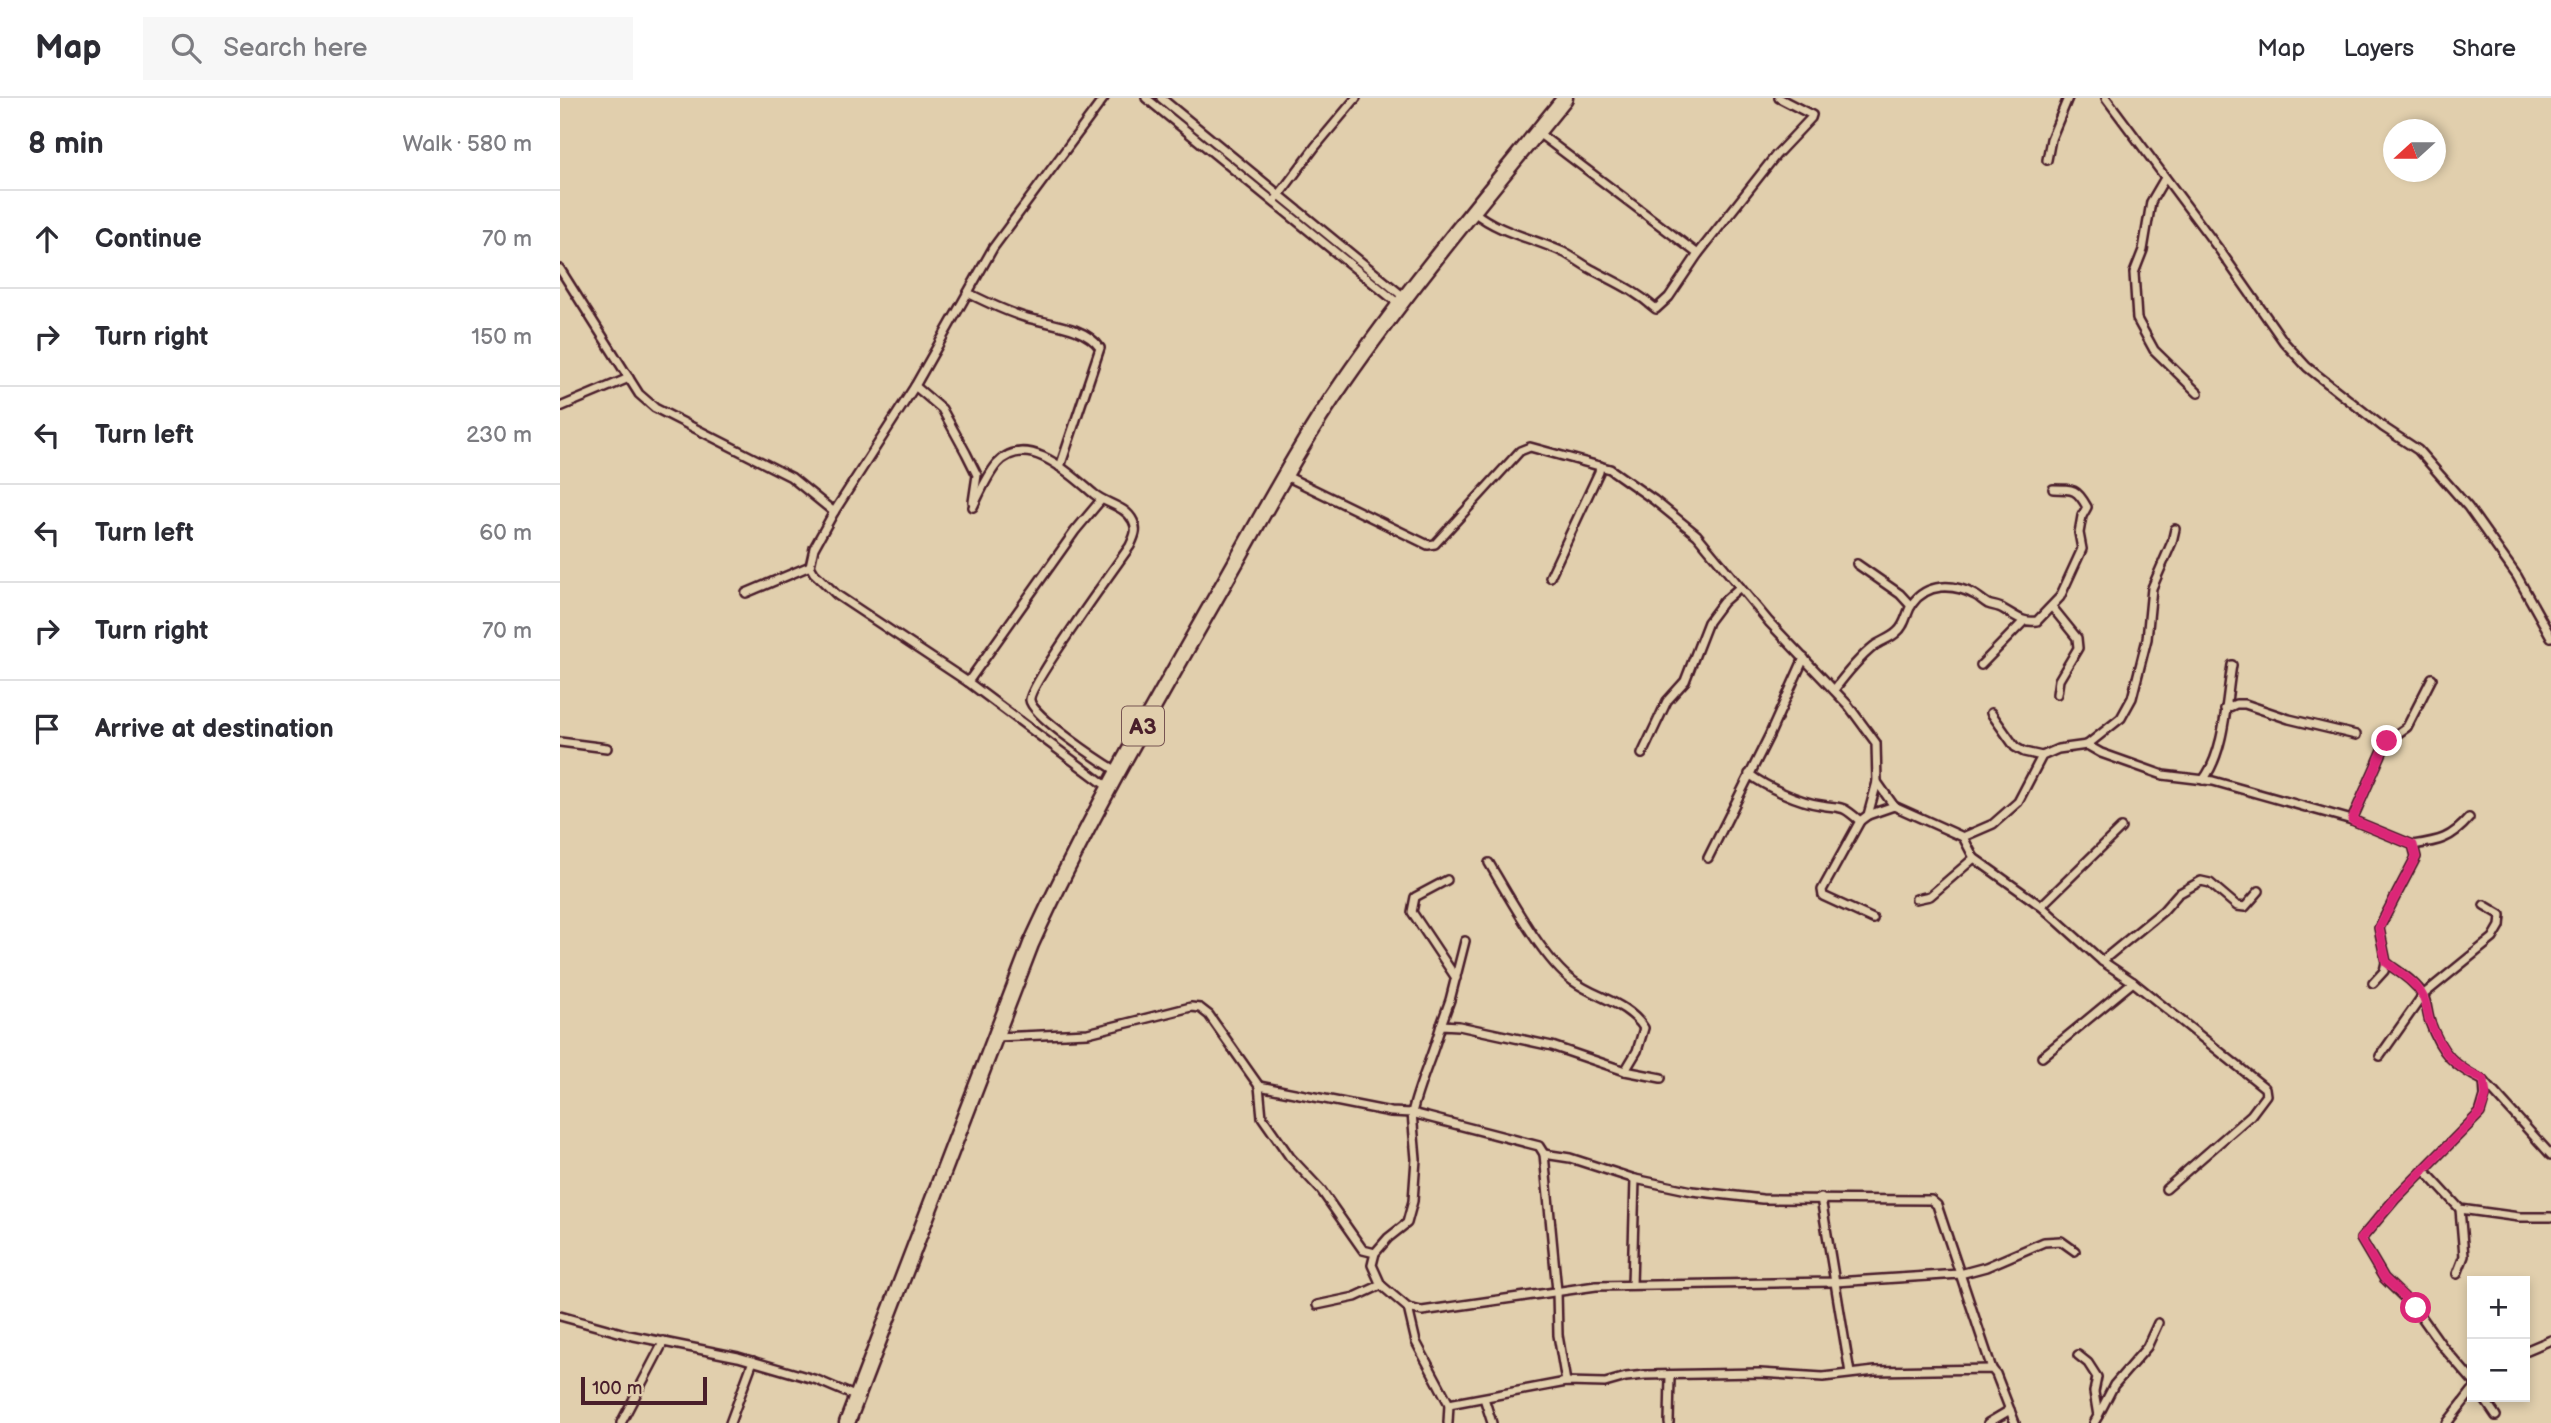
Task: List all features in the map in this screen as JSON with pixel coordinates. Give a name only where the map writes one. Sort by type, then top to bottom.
[{"type":"highway","name":"A3","points":[[847,1423],[1031,944],[1066,866],[1108,787],[1343,383],[1402,301],[1565,98]]},
{"type":"street","points":[[1104,98],[993,248],[915,386],[814,548],[810,566],[837,595],[968,682],[1108,787]]},
{"type":"street","points":[[1146,98],[1277,199],[1402,301]]},
{"type":"street","points":[[1161,98],[1277,199]]},
{"type":"street","points":[[1277,199],[1315,147],[1356,98]]},
{"type":"street","points":[[1474,212],[1502,230],[1562,252],[1592,270],[1619,281],[1656,309],[1669,297],[1698,254],[1776,155],[1811,118],[1812,115],[1779,98]]},
{"type":"street","points":[[2047,160],[2051,139],[2068,98]]},
{"type":"street","points":[[2106,98],[2299,359],[2383,427],[2418,450],[2468,508],[2516,576],[2551,637]]},
{"type":"street","points":[[1537,132],[1698,254]]},
{"type":"street","points":[[2165,178],[2151,202],[2143,250],[2134,273],[2137,319],[2154,350],[2198,393]]},
{"type":"street","points":[[560,269],[639,394],[655,408],[791,477],[835,512]]},
{"type":"street","points":[[968,293],[1006,311],[1057,324],[1085,335],[1100,348],[1060,467]]},
{"type":"street","points":[[560,407],[629,378]]},
{"type":"street","points":[[915,386],[942,409],[977,475],[973,507],[987,480],[1003,459],[1027,452],[1037,454],[1060,467],[1101,500],[1130,516],[1136,529],[1133,539],[1048,663],[1029,698],[1032,708],[1117,771]]},
{"type":"street","points":[[1286,477],[1428,545],[1435,544],[1525,448],[1572,457],[1610,469],[1697,535],[1769,622],[1834,690],[1873,736],[1876,743],[1877,782],[1868,815]]},
{"type":"street","points":[[1550,577],[1600,466]]},
{"type":"street","points":[[1834,690],[1875,645],[1898,632],[1911,606],[1923,592],[1948,586],[1974,594],[2024,621],[2037,621],[2060,597],[2082,549],[2079,533],[2082,516],[2087,507],[2080,494],[2071,489],[2053,489]]},
{"type":"street","points":[[968,682],[1075,531],[1101,500]]},
{"type":"street","points":[[1991,713],[2015,747],[2042,756],[2058,749],[2087,745],[2121,718],[2132,698],[2147,639],[2152,588],[2175,529]]},
{"type":"street","points":[[1857,564],[1900,594],[1911,606]]},
{"type":"street","points":[[746,593],[810,566]]},
{"type":"street","points":[[1642,754],[1667,701],[1685,681],[1709,622],[1723,602],[1740,587]]},
{"type":"street","points":[[2052,607],[2077,638],[2078,648],[2059,680],[2057,694]]},
{"type":"street","points":[[1981,666],[2024,621]]},
{"type":"street","points":[[1708,858],[1804,658]]},
{"type":"street","points":[[2203,780],[2212,768],[2232,665]]},
{"type":"street","points":[[2352,820],[2387,741],[2407,727],[2432,678]]},
{"type":"street","points":[[2225,709],[2236,704],[2245,704],[2288,719],[2356,736]]},
{"type":"street","points":[[560,742],[607,748]]},
{"type":"street","points":[[2087,745],[2101,753],[2163,775],[2203,780],[2352,820],[2413,845],[2441,841],[2458,831],[2469,818]]},
{"type":"street","points":[[1963,837],[1993,824],[2018,802],[2042,756]]},
{"type":"street","points":[[1749,774],[1761,783],[1799,798],[1821,806],[1835,805],[1848,810],[1860,821]]},
{"type":"street","points":[[1877,782],[1894,806],[1963,837],[1974,858],[2041,906],[2102,961],[2133,982],[2265,1087],[2266,1095],[2251,1115],[2166,1189]]},
{"type":"street","points":[[1873,919],[1822,895],[1822,890],[1860,821],[1868,815],[1894,806]]},
{"type":"street","points":[[2041,906],[2120,828]]},
{"type":"street","points":[[2372,983],[2384,971],[2386,962],[2379,928],[2416,857],[2413,845]]},
{"type":"street","points":[[1916,900],[1930,896],[1974,858]]},
{"type":"street","points":[[1489,863],[1555,965],[1573,981],[1637,1016],[1644,1028],[1637,1051],[1625,1071]]},
{"type":"street","points":[[1447,880],[1415,897],[1412,912],[1456,978]]},
{"type":"street","points":[[2102,961],[2163,911],[2178,894],[2201,881],[2210,883],[2237,906],[2245,906],[2259,891]]},
{"type":"street","points":[[2380,1056],[2423,995],[2493,938],[2500,926],[2501,915],[2484,905]]},
{"type":"street","points":[[1465,941],[1432,1056],[1419,1084],[1412,1113],[1416,1159],[1409,1217],[1407,1223],[1375,1253],[1372,1265],[1381,1285],[1409,1308],[1422,1311],[1444,1310],[1596,1286],[1835,1282],[1960,1274],[1986,1267],[2044,1242],[2061,1241],[2076,1251]]},
{"type":"street","points":[[2386,962],[2423,995],[2429,1021],[2446,1056],[2484,1080],[2551,1156]]},
{"type":"street","points":[[2042,1057],[2133,982]]},
{"type":"street","points":[[995,1037],[1088,1033],[1191,1007],[1200,1008],[1209,1014],[1259,1086],[1262,1117],[1290,1157],[1321,1190],[1363,1250],[1375,1253]]},
{"type":"street","points":[[1441,1025],[1459,1026],[1552,1046],[1625,1071],[1661,1079]]},
{"type":"street","points":[[2467,1374],[2443,1347],[2416,1308],[2384,1278],[2361,1239],[2395,1199],[2480,1113],[2486,1096],[2484,1080]]},
{"type":"street","points":[[1259,1086],[1391,1112],[1412,1113],[1539,1146],[1544,1154],[1557,1291],[1558,1335],[1566,1382]]},
{"type":"street","points":[[1544,1154],[1570,1158],[1635,1179],[1692,1191],[1762,1199],[1931,1200],[1937,1205],[1992,1369],[2015,1423]]},
{"type":"street","points":[[2424,1171],[2460,1209],[2492,1215],[2551,1217]]},
{"type":"street","points":[[1632,1285],[1635,1179]]},
{"type":"street","points":[[1821,1198],[1850,1373]]},
{"type":"street","points":[[2457,1274],[2464,1256],[2460,1209]]},
{"type":"street","points":[[1317,1305],[1355,1297],[1381,1285]]},
{"type":"street","points":[[1409,1308],[1420,1350],[1449,1404],[1448,1423]]},
{"type":"street","points":[[560,1316],[629,1335],[753,1361],[817,1380],[857,1397]]},
{"type":"street","points":[[2096,1420],[2114,1385],[2147,1347],[2158,1323]]},
{"type":"street","points":[[2530,1349],[2551,1340]]},
{"type":"street","points":[[621,1423],[664,1341]]},
{"type":"street","points":[[2078,1355],[2088,1363],[2097,1377],[2114,1385]]},
{"type":"street","points":[[730,1423],[753,1361]]},
{"type":"street","points":[[1449,1404],[1566,1382],[1605,1383],[1626,1377],[1760,1373],[1823,1377],[1850,1373],[1992,1369]]},
{"type":"street","points":[[1669,1423],[1670,1375]]},
{"type":"street","points":[[2096,1420],[2094,1392],[2097,1377]]},
{"type":"street","points":[[2447,1423],[2467,1397]]},
{"type":"street","points":[[1484,1398],[1492,1423]]},
{"type":"street","points":[[2486,1402],[2496,1416]]},
{"type":"street","points":[[1988,1423],[2010,1410]]},
{"type":"route","points":[[2387,741],[2352,820],[2413,845],[2416,857],[2379,928],[2386,962],[2423,995],[2429,1021],[2446,1056],[2484,1080],[2486,1096],[2480,1113],[2395,1199],[2361,1239],[2384,1278],[2416,1308]]}]
